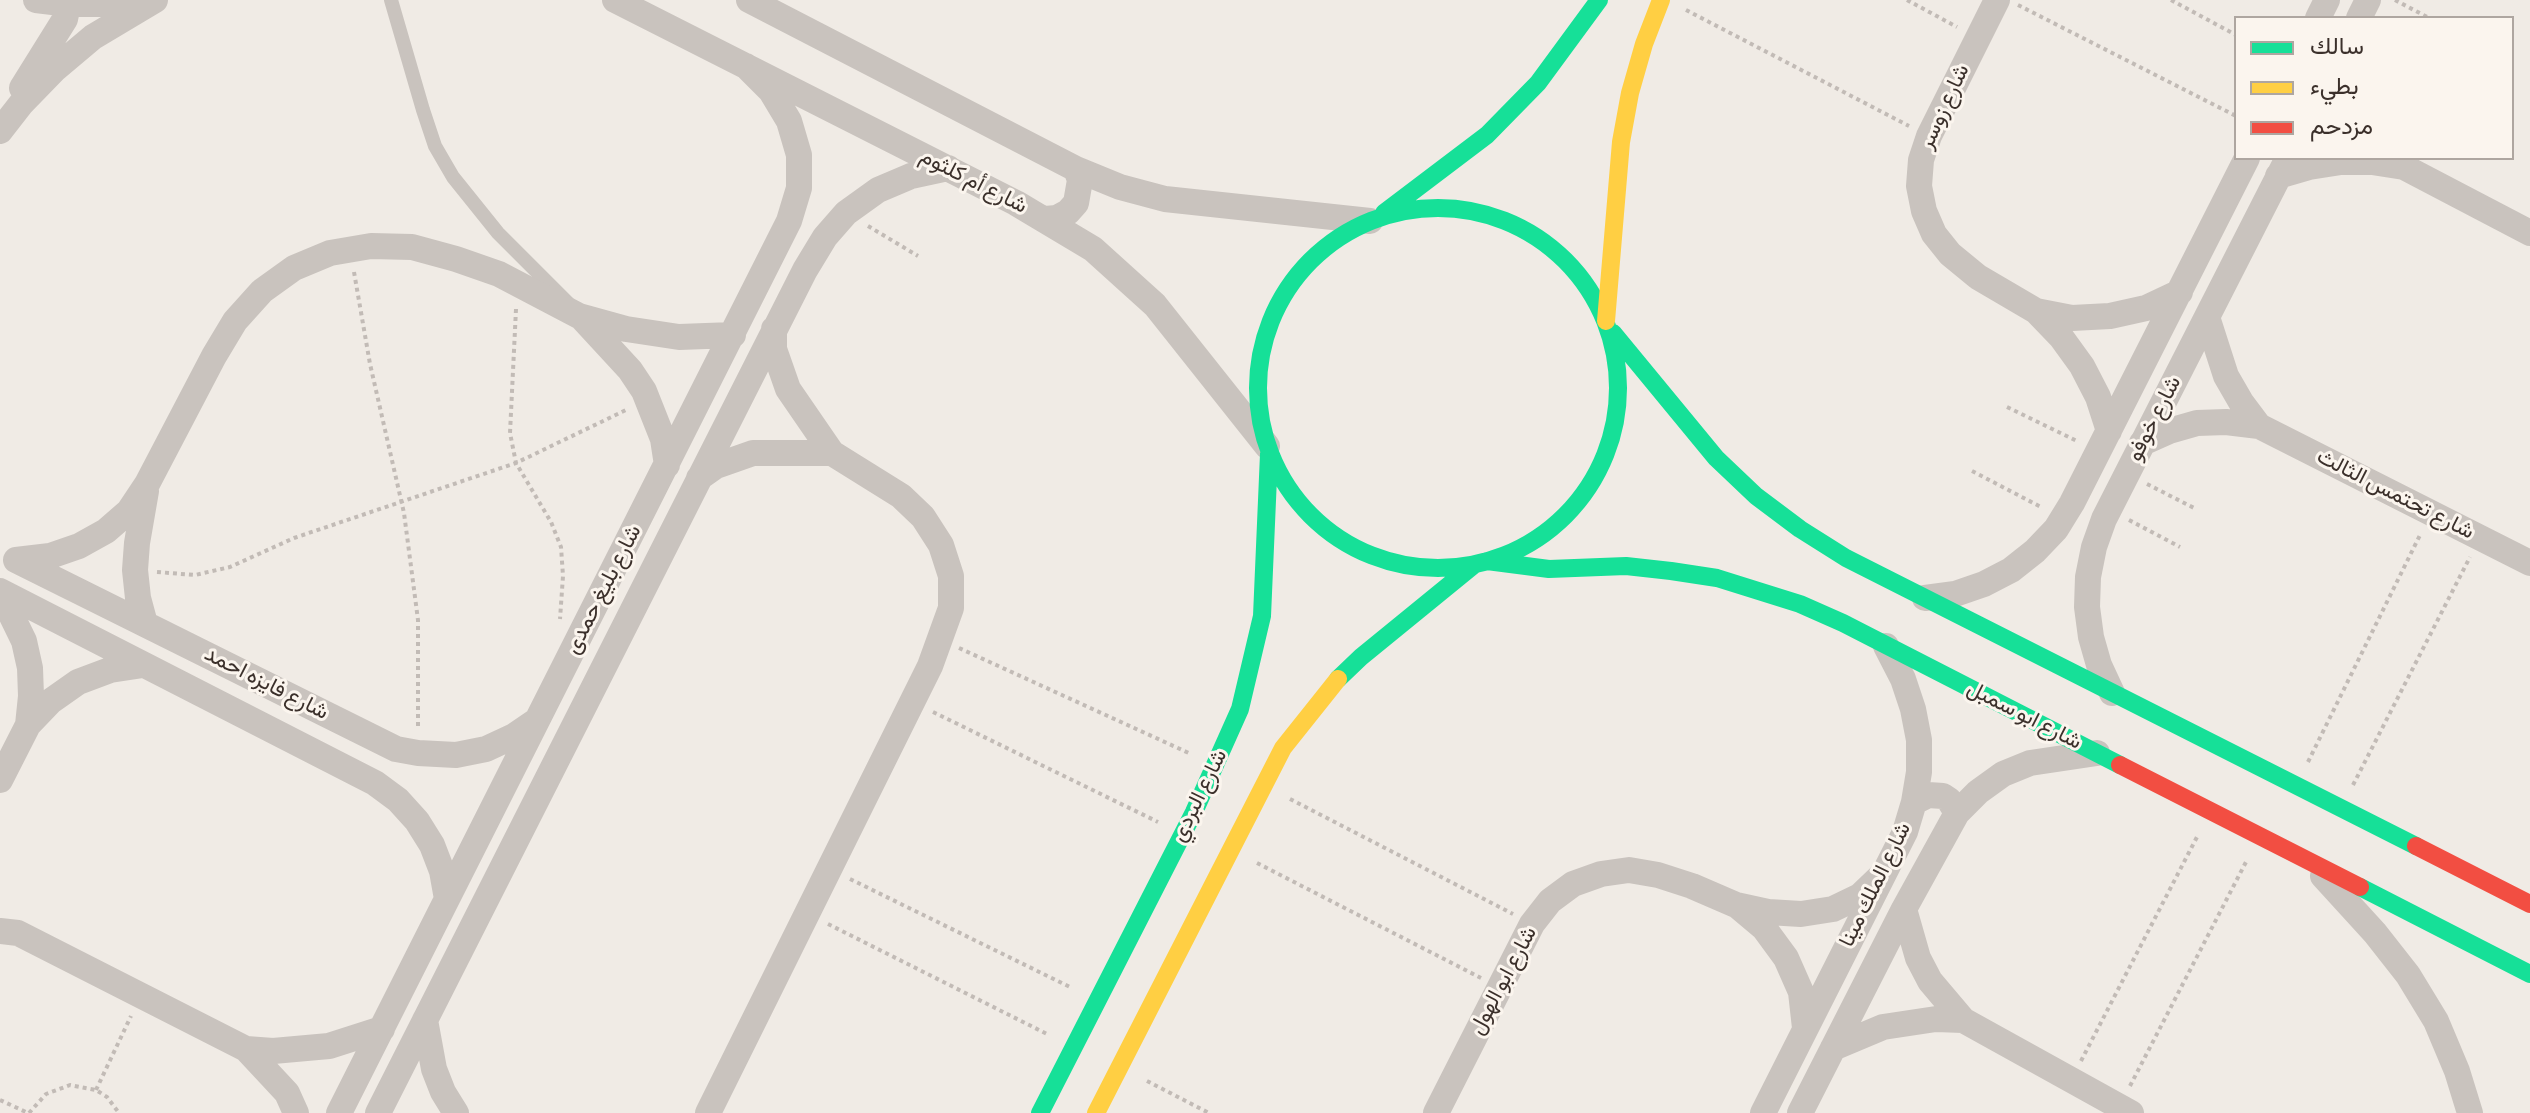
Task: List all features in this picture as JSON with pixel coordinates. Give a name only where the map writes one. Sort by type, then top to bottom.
[{"type":"street","points":[[36,0],[108,4],[132,0]]},
{"type":"street","points":[[0,128],[55,69],[93,37],[155,0]]},
{"type":"street","name":"شارع أم كلثوم","points":[[615,0],[948,168],[1045,219],[1093,249],[1155,305],[1268,448]]},
{"type":"street","points":[[749,0],[1076,169],[1120,187],[1165,199],[1374,219],[1417,208],[1457,208],[1495,216],[1531,232],[1562,256],[1588,286],[1608,324],[1707,448],[1756,496],[1800,529],[1846,558],[2112,693],[2301,795],[2341,809],[2530,904]]},
{"type":"street","points":[[1599,0],[1547,73],[1487,135],[1374,219],[1340,236],[1313,258],[1291,283],[1274,313],[1263,345],[1258,378],[1259,412],[1268,448],[1288,489],[1316,521],[1351,546],[1390,562],[1433,568],[1481,563],[1526,545],[1560,521],[1587,489],[1607,452],[1617,411],[1618,369],[1608,324],[1621,142],[1637,69],[1661,0]]},
{"type":"street","name":"شارع زوسر","points":[[1997,0],[1929,136],[1921,160],[1919,186],[1924,211],[1934,234],[1950,254],[1978,277],[2036,311],[2061,337],[2082,366],[2098,397],[2104,441]]},
{"type":"street","points":[[0,128],[58,32],[69,2]]},
{"type":"street","name":"شارع بليغ حمدى","points":[[339,1113],[789,221],[799,188],[799,155],[789,121],[771,91],[746,66]]},
{"type":"street","name":"شارع خوفو","points":[[1925,598],[1955,594],[2011,570],[2035,551],[2068,511],[2246,160]]},
{"type":"street","points":[[2283,167],[2341,162],[2400,163],[2530,233]]},
{"type":"street","name":"شارع خوفو","points":[[2112,693],[2091,637],[2087,607],[2088,577],[2094,547],[2106,514],[2283,167]]},
{"type":"street","name":"شارع بليغ حمدى","points":[[378,1113],[805,270],[825,237],[846,213],[878,190],[911,176],[948,168]]},
{"type":"street","points":[[1045,219],[1057,218],[1076,203],[1080,180],[1076,169]]},
{"type":"street","points":[[8,556],[50,556],[79,546],[106,531],[129,511],[147,484],[235,321],[262,291],[294,268],[330,253],[371,246],[412,247],[456,259],[517,282],[579,316],[653,335],[733,335]]},
{"type":"street","points":[[773,256],[790,255],[805,270]]},
{"type":"street","name":"شارع زوسر","points":[[2036,311],[2072,318],[2110,316],[2146,308],[2180,292]]},
{"type":"street","points":[[579,316],[630,370],[648,400],[663,439],[667,465]]},
{"type":"street","name":"شارع تحتمس الثالث","points":[[2207,317],[2226,376],[2259,426]]},
{"type":"street","points":[[708,1113],[913,702],[942,640],[951,608],[951,576],[941,545],[923,517],[901,496],[832,453],[788,389],[774,349],[774,329]]},
{"type":"street","name":"شارع تحتمس الثالث","points":[[2142,443],[2197,423],[2226,422],[2259,426],[2530,563]]},
{"type":"street","name":"شارع البردي","points":[[1040,1113],[1069,1070],[1074,1047],[1216,765],[1240,709],[1262,616],[1268,448]]},
{"type":"street","points":[[699,478],[716,466],[753,453],[832,453]]},
{"type":"street","points":[[145,624],[135,570],[147,484]]},
{"type":"street","points":[[2068,511],[2084,525],[2095,525],[2106,514]]},
{"type":"street","name":"شارع فايزه احمد","points":[[8,556],[407,751],[456,755],[486,749],[514,736],[539,719]]},
{"type":"street","points":[[1096,1113],[1102,1088],[1120,1067],[1283,748],[1332,685],[1361,657],[1481,563]]},
{"type":"street","name":"شارع ابو سمبل","points":[[1481,563],[1549,569],[1626,566],[1717,578],[1800,604],[2259,836],[2283,840],[2310,862],[2530,974]]},
{"type":"street","points":[[0,591],[24,641],[30,668],[28,725]]},
{"type":"street","name":"شارع فايزه احمد","points":[[0,591],[375,783],[398,800],[425,833],[442,871],[447,899]]},
{"type":"street","name":"شارع الملك مينا","points":[[1763,1113],[1905,832],[1914,802],[1919,772],[1919,740],[1903,679],[1886,646]]},
{"type":"street","points":[[572,653],[603,668]]},
{"type":"street","points":[[0,780],[28,725],[51,701],[78,682],[110,670],[143,665]]},
{"type":"street","points":[[375,783],[392,775],[407,751]]},
{"type":"street","name":"شارع الملك مينا","points":[[1800,1113],[1904,909],[1957,813],[1978,792],[2003,774],[2030,763],[2097,753]]},
{"type":"street","points":[[1914,802],[1928,795],[1943,796],[1957,813]]},
{"type":"street","points":[[2310,862],[2375,933],[2408,975],[2436,1021],[2470,1113]]},
{"type":"street","name":"شارع ابو الهول","points":[[1436,1113],[1532,924],[1550,901],[1573,884],[1601,874],[1629,870],[1692,886],[1736,905],[1768,912],[1801,914],[1833,909],[1860,896],[1883,874]]},
{"type":"street","name":"شارع ابو الهول","points":[[1736,905],[1764,928],[1786,958],[1801,992],[1805,1028]]},
{"type":"street","points":[[1904,909],[1918,958],[1930,981],[1963,1020],[2125,1109]]},
{"type":"street","points":[[0,910],[9,932],[246,1049],[287,1093],[296,1113]]},
{"type":"street","points":[[1833,1048],[1896,1024],[1936,1019],[1963,1020]]},
{"type":"street","points":[[425,1020],[434,1069],[456,1113]]},
{"type":"street","points":[[246,1049],[273,1051],[329,1046],[382,1029]]},
{"type":"lane","points":[[391,0],[435,146],[453,177],[498,233],[550,282],[579,316]]},
{"type":"path","points":[[1907,0],[1978,38]]},
{"type":"path","points":[[2008,0],[2234,115]]},
{"type":"path","points":[[2171,0],[2234,34]]},
{"type":"path","points":[[2395,0],[2425,16]]},
{"type":"path","points":[[1680,7],[1929,136]]},
{"type":"path","points":[[846,213],[918,256]]},
{"type":"path","points":[[350,250],[373,379],[401,502],[418,620],[407,751]]},
{"type":"path","points":[[517,282],[510,433],[516,463],[551,522],[561,547],[560,623]]},
{"type":"path","points":[[135,570],[195,575],[230,567],[294,538],[516,463],[648,400]]},
{"type":"path","points":[[2007,407],[2104,441]]},
{"type":"path","points":[[1972,471],[2068,511]]},
{"type":"path","points":[[2127,473],[2196,509]]},
{"type":"path","points":[[2301,795],[2431,513]]},
{"type":"path","points":[[2106,514],[2180,547]]},
{"type":"path","points":[[2341,809],[2480,538]]},
{"type":"path","points":[[942,640],[1216,765]]},
{"type":"path","points":[[913,702],[1182,834]]},
{"type":"path","points":[[1263,785],[1532,924]]},
{"type":"path","points":[[2071,1079],[2210,811]]},
{"type":"path","points":[[2125,1109],[2259,836]]},
{"type":"path","points":[[1230,850],[1499,988]]},
{"type":"path","points":[[830,870],[1097,1000]]},
{"type":"path","points":[[808,913],[1074,1047]]},
{"type":"path","points":[[96,1090],[141,996]]},
{"type":"path","points":[[1120,1067],[1209,1113]]},
{"type":"path","points":[[0,1100],[28,1113],[46,1094],[70,1085],[96,1090],[107,1097],[119,1113]]},
{"type":"traffic: fast","points":[[1384,213],[1487,135],[1538,83],[1599,0]]},
{"type":"traffic: fast","points":[[1438,208],[1473,211],[1507,222],[1538,238],[1565,261],[1588,288],[1604,319],[1615,353],[1618,388],[1615,423],[1604,457],[1588,488],[1565,515],[1538,538],[1507,554],[1473,565],[1438,568],[1403,565],[1369,554],[1338,538],[1311,515],[1288,488],[1272,457],[1261,423],[1258,388],[1261,353],[1272,319],[1288,288],[1311,261],[1338,238],[1369,222],[1403,211],[1438,208]]},
{"type":"traffic: fast","points":[[1613,333],[1716,458],[1756,496],[1800,529],[1846,558],[2416,846]]},
{"type":"traffic: fast","points":[[1040,1113],[1194,812],[1240,709],[1262,616],[1269,454]]},
{"type":"traffic: fast","points":[[1487,561],[1549,569],[1626,566],[1671,571],[1717,578],[1800,604],[2120,765]]},
{"type":"traffic: fast","points":[[1338,679],[1475,564]]},
{"type":"traffic: fast","points":[[2360,887],[2530,974]]},
{"type":"traffic: slow","points":[[1606,321],[1621,142],[1630,93],[1661,0]]},
{"type":"traffic: slow","points":[[1096,1113],[1283,748],[1338,679]]},
{"type":"traffic: jam","points":[[2120,765],[2360,887]]},
{"type":"traffic: jam","points":[[2416,846],[2530,904]]}]
